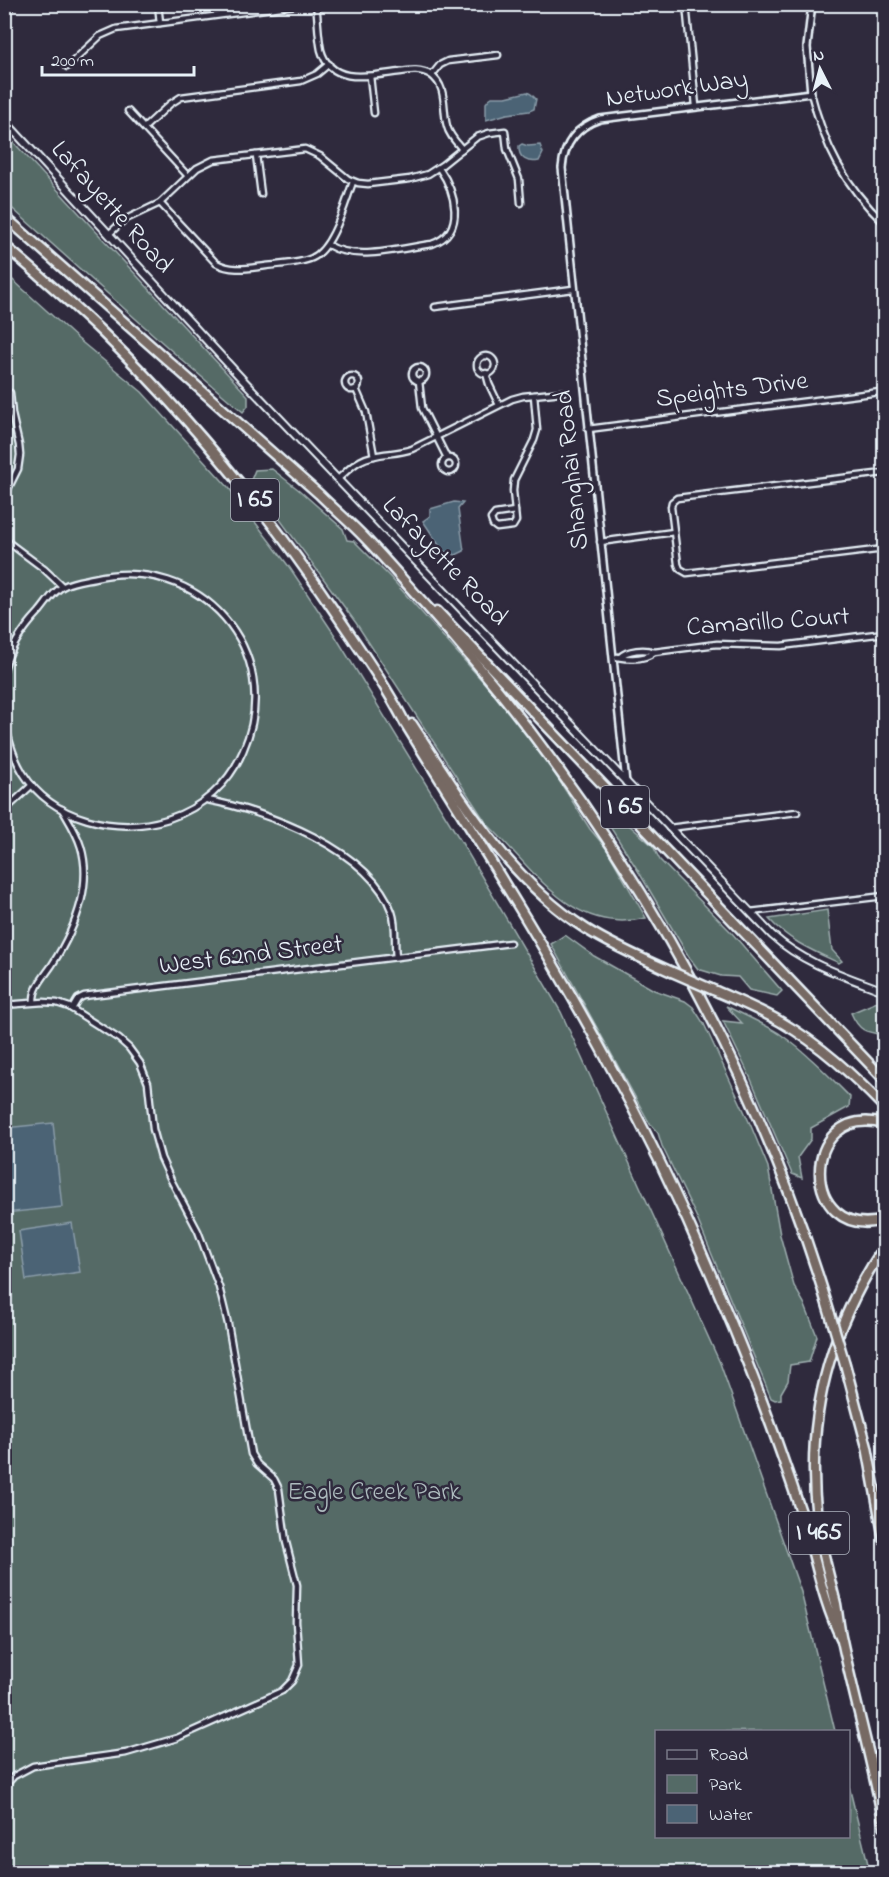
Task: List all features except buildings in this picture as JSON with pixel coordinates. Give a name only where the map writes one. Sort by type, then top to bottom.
[{"type":"highway","name":"I 65","points":[[4,216],[364,536],[483,656],[885,1079]]},
{"type":"highway","name":"I 65","points":[[4,244],[101,331],[167,398],[252,497],[297,556],[487,836],[521,875],[555,906],[613,945],[767,1015],[811,1041],[841,1065],[885,1107]]},
{"type":"highway","points":[[364,536],[465,649],[530,731],[605,835],[653,912],[706,1006],[757,1115],[798,1219],[830,1314],[867,1447],[885,1539]]},
{"type":"highway","points":[[390,695],[592,1032],[668,1180],[707,1264],[749,1367],[790,1481],[834,1623],[841,1638]]},
{"type":"highway","points":[[885,1124],[864,1122],[838,1132],[824,1150],[819,1172],[824,1194],[838,1212],[859,1221],[885,1220]]},
{"type":"highway","name":"I 465","points":[[885,1247],[862,1282],[832,1351],[823,1388],[816,1434],[814,1471],[822,1551],[836,1604],[841,1638],[874,1770],[885,1826]]},
{"type":"main road","name":"Lafayette Road","points":[[4,120],[242,379],[778,940],[796,954],[818,965],[885,991]]},
{"type":"street","points":[[4,19],[12,4]]},
{"type":"street","points":[[158,4],[160,23]]},
{"type":"street","points":[[237,4],[238,13]]},
{"type":"street","points":[[66,67],[110,31],[304,4]]},
{"type":"street","points":[[316,4],[321,50],[328,64],[335,71],[355,77],[413,70],[432,75],[442,91],[447,128],[462,148]]},
{"type":"street","points":[[686,4],[696,106]]},
{"type":"street","points":[[812,4],[807,43],[811,93],[823,134],[839,167],[855,190],[885,223]]},
{"type":"street","points":[[432,75],[440,65],[448,61],[498,54]]},
{"type":"street","points":[[144,128],[181,97],[301,81],[317,74],[328,64]]},
{"type":"street","points":[[370,76],[374,113]]},
{"type":"street","name":"Network Way","points":[[564,153],[576,133],[586,125],[598,120],[811,93]]},
{"type":"street","points":[[128,111],[188,176]]},
{"type":"street","points":[[109,234],[124,220],[159,203],[206,162],[298,149],[310,150],[343,176],[353,182],[365,184],[414,178],[439,168],[480,135],[505,131],[507,149],[519,181],[521,203]]},
{"type":"street","name":"Shanghai Road","points":[[564,153],[562,168],[573,289],[626,783]]},
{"type":"street","points":[[256,155],[261,194]]},
{"type":"street","points":[[328,245],[341,251],[358,254],[432,244],[443,239],[452,229],[455,214],[451,189],[439,168]]},
{"type":"street","points":[[159,203],[212,260],[227,268],[241,269],[305,260],[321,253],[328,245],[353,182]]},
{"type":"street","points":[[435,307],[573,289]]},
{"type":"street","points":[[486,373],[500,405]]},
{"type":"street","points":[[419,381],[422,408],[447,458]]},
{"type":"street","points":[[356,389],[366,412],[374,456]]},
{"type":"street","points":[[338,479],[353,465],[374,456],[405,452],[519,396],[563,392]]},
{"type":"street","name":"Speights Drive","points":[[588,429],[880,392]]},
{"type":"street","points":[[4,497],[18,469],[20,455],[20,445],[8,393]]},
{"type":"street","points":[[515,511],[495,513],[491,519],[493,525],[497,528],[513,525],[516,521],[514,480],[537,430],[534,395]]},
{"type":"street","points":[[885,472],[677,498],[671,504],[678,565],[687,573],[885,549]]},
{"type":"street","points":[[600,542],[674,532]]},
{"type":"street","points":[[4,539],[44,569],[62,586]]},
{"type":"street","points":[[4,670],[12,648],[23,630],[62,586],[111,574],[137,573],[178,583],[200,595],[222,615],[235,632],[246,657],[253,679],[255,698],[254,716],[247,742],[237,763],[219,788],[193,809],[158,822],[139,824],[103,823],[79,817],[44,797],[32,785],[16,761],[4,722]]},
{"type":"street","name":"Camarillo Court","points":[[612,658],[649,657],[654,652],[717,645],[781,646],[885,633]]},
{"type":"street","points":[[4,811],[32,785]]},
{"type":"street","points":[[206,800],[258,813],[287,824],[315,836],[348,858],[373,882],[390,906],[394,922],[396,957]]},
{"type":"street","points":[[34,1002],[36,990],[58,955],[73,925],[84,886],[81,847],[62,809]]},
{"type":"street","points":[[669,828],[797,812]]},
{"type":"street","points":[[750,912],[885,896]]},
{"type":"street","name":"West 62nd Street","points":[[72,1009],[78,999],[84,996],[510,943]]},
{"type":"street","points":[[4,1005],[34,1002],[57,1003],[72,1009],[119,1039],[140,1063],[148,1083],[153,1124],[161,1158],[213,1266],[228,1324],[251,1454],[257,1464],[275,1480],[280,1491],[286,1542],[297,1585],[296,1622],[299,1663],[292,1681],[282,1691],[177,1738],[126,1752],[30,1766],[14,1776],[5,1786]]},
{"type":"green space","points":[[5,133],[248,396],[248,406],[243,412],[5,202]]},
{"type":"green space","name":"Eagle Creek Park","points":[[4,272],[78,339],[142,392],[229,488],[290,568],[334,634],[462,843],[561,1012],[720,1363],[801,1592],[835,1730],[655,1730],[655,1838],[850,1838],[850,1790],[870,1872],[5,1872]]},
{"type":"green space","points":[[272,469],[343,529],[347,540],[354,541],[391,578],[503,704],[548,763],[590,829],[606,848],[646,918],[619,921],[596,917],[575,908],[538,878],[487,824],[356,623],[251,480],[255,470]]},
{"type":"green space","points":[[614,812],[653,846],[660,860],[731,932],[782,991],[777,996],[749,990],[738,977],[721,976],[698,969],[605,819]]},
{"type":"green space","points":[[827,910],[832,950],[842,961],[839,963],[793,939],[769,919]]},
{"type":"green space","points":[[565,935],[594,956],[654,990],[685,1001],[693,1007],[704,1024],[768,1167],[780,1235],[794,1286],[804,1303],[817,1336],[809,1362],[790,1365],[788,1381],[781,1393],[781,1399],[771,1398],[696,1216],[658,1133],[650,1124],[551,944]]},
{"type":"green space","points":[[877,1002],[884,1006],[884,1035],[863,1030],[851,1013]]},
{"type":"green space","points":[[726,1006],[767,1026],[790,1041],[850,1097],[849,1107],[811,1128],[811,1139],[798,1157],[802,1178],[792,1174],[723,1021],[742,1023]]},
{"type":"water","points":[[527,92],[536,99],[534,109],[486,120],[486,103],[489,99]]},
{"type":"water","points":[[522,144],[540,145],[543,153],[539,161],[528,161],[522,157],[519,146]]},
{"type":"water","points":[[454,502],[463,503],[458,509],[464,551],[456,555],[443,551],[423,521],[430,516],[430,509]]},
{"type":"water","points":[[53,1123],[62,1207],[5,1213],[5,1128]]},
{"type":"water","points":[[72,1223],[80,1272],[26,1280],[19,1231]]},
{"type":"water","points":[[4,1234],[11,1286],[5,1287],[4,1287]]}]
